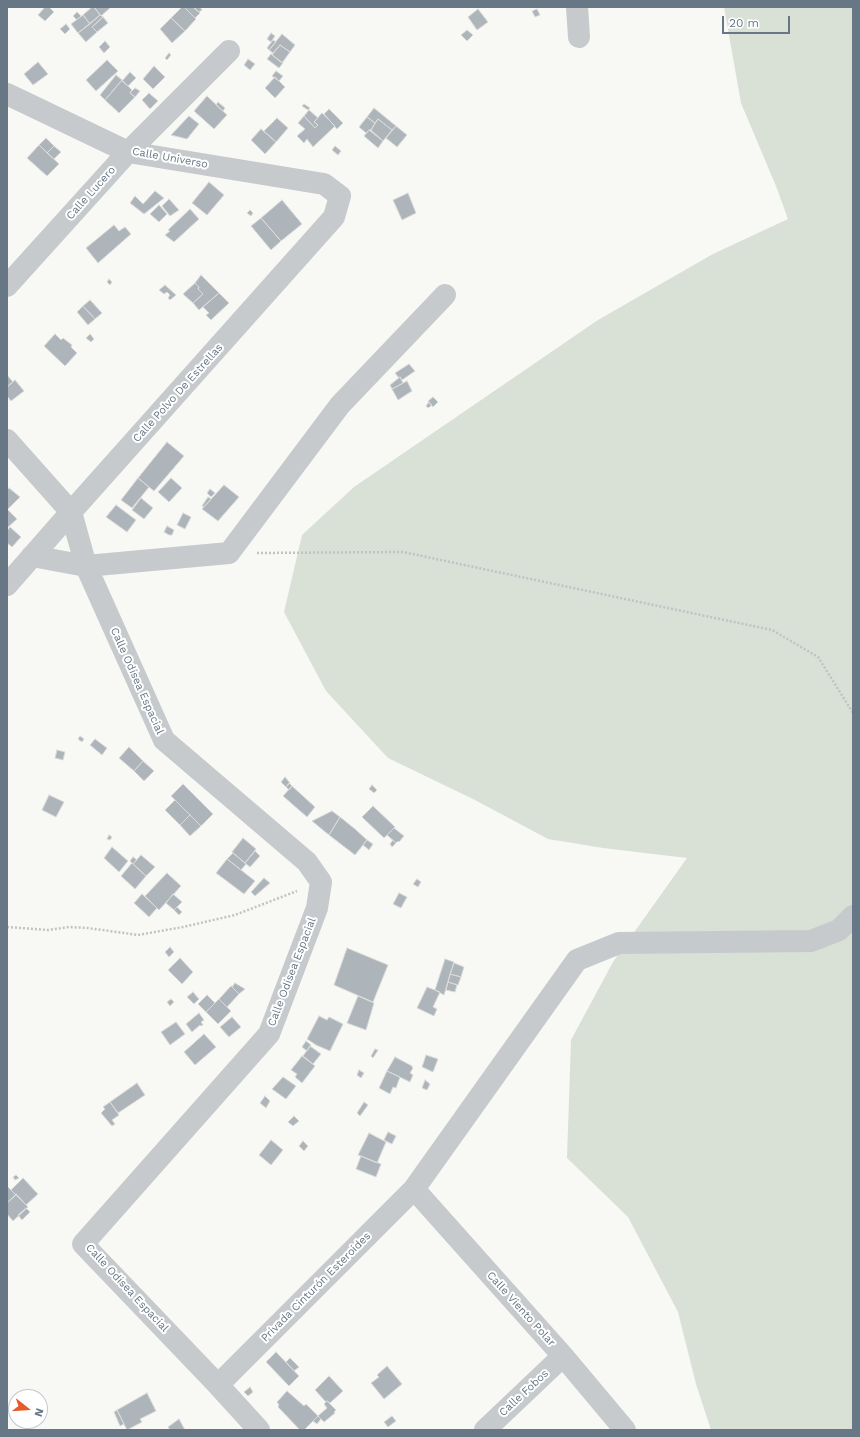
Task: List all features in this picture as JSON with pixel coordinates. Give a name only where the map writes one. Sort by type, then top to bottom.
[{"type":"street","points":[[577,7],[579,37]]},
{"type":"street","name":"Calle Lucero","points":[[7,286],[128,152],[229,51]]},
{"type":"street","name":"Calle Universo","points":[[7,94],[128,152],[324,184],[340,196]]},
{"type":"street","name":"Calle Polvo De Estrellas","points":[[7,585],[334,218],[340,196]]},
{"type":"street","points":[[32,556],[86,566],[229,553],[340,405],[445,295]]},
{"type":"street","points":[[7,440],[71,512]]},
{"type":"street","name":"Calle Odísea Espacial","points":[[71,512],[86,566],[164,740],[307,862],[321,882],[317,908],[269,1034],[83,1244],[259,1430]]},
{"type":"street","name":"Privada Cinturón Esteroides","points":[[218,1385],[414,1189],[577,960],[619,943],[811,941],[839,930],[853,916]]},
{"type":"street","name":"Calle Viento Polar","points":[[414,1189],[563,1356],[625,1430]]},
{"type":"street","name":"Calle Fobos","points":[[485,1430],[563,1356]]},
{"type":"path","points":[[229,553],[403,552],[772,630],[818,657],[853,713]]},
{"type":"path","points":[[7,927],[48,930],[69,927],[88,928],[138,935],[183,927],[235,915],[321,882]]},
{"type":"shaded area","points":[[724,7],[853,7],[853,1430],[711,1430],[696,1384],[678,1312],[628,1217],[567,1158],[571,1040],[613,962],[687,858],[603,848],[548,839],[475,800],[388,758],[326,691],[284,612],[302,535],[354,487],[598,320],[713,254],[788,219],[776,186],[741,103]]},
{"type":"building","points":[[45,7],[49,7],[54,12],[45,21],[38,15]]},
{"type":"building","points":[[94,7],[100,15],[90,24],[83,15]]},
{"type":"building","points":[[94,7],[111,7],[101,16]]},
{"type":"building","points":[[182,7],[184,7],[196,19],[185,31],[171,18]]},
{"type":"building","points":[[184,7],[193,7],[200,13],[195,18]]},
{"type":"building","points":[[200,7],[202,10],[199,12],[195,9]]},
{"type":"building","points":[[478,9],[488,22],[477,30],[468,17]]},
{"type":"building","points":[[537,9],[540,15],[535,17],[532,11]]},
{"type":"building","points":[[77,12],[81,16],[77,20],[73,16]]},
{"type":"building","points":[[83,15],[90,24],[78,33],[71,24]]},
{"type":"building","points":[[100,15],[103,17],[92,27],[97,32],[86,42],[78,33]]},
{"type":"building","points":[[103,17],[108,23],[97,32],[92,27]]},
{"type":"building","points":[[171,18],[185,31],[172,43],[160,29]]},
{"type":"building","points":[[66,24],[70,29],[65,34],[60,29]]},
{"type":"building","points":[[467,30],[473,35],[467,41],[461,35]]},
{"type":"building","points":[[271,33],[275,36],[271,42],[267,39]]},
{"type":"building","points":[[282,34],[295,45],[290,52],[280,45],[273,53],[269,50]]},
{"type":"building","points":[[273,40],[276,42],[269,50],[267,48]]},
{"type":"building","points":[[105,41],[110,47],[104,53],[99,47]]},
{"type":"building","points":[[280,45],[290,52],[282,63],[272,55]]},
{"type":"building","points":[[169,53],[171,55],[167,60],[165,58]]},
{"type":"building","points":[[271,54],[283,63],[279,68],[267,59]]},
{"type":"building","points":[[248,59],[255,64],[250,70],[244,65]]},
{"type":"building","points":[[107,60],[118,71],[96,91],[86,80]]},
{"type":"building","points":[[38,62],[48,74],[33,85],[24,74]]},
{"type":"building","points":[[154,66],[165,77],[153,89],[143,79]]},
{"type":"building","points":[[276,71],[283,76],[279,81],[272,76]]},
{"type":"building","points":[[130,72],[136,78],[128,86],[122,81]]},
{"type":"building","points":[[116,75],[122,80],[105,100],[100,95]]},
{"type":"building","points":[[275,77],[285,87],[275,98],[265,88]]},
{"type":"building","points":[[122,80],[132,90],[130,93],[135,97],[119,113],[105,100]]},
{"type":"building","points":[[135,88],[140,91],[135,97],[130,93]]},
{"type":"building","points":[[149,93],[158,101],[150,109],[142,100]]},
{"type":"building","points":[[207,96],[227,115],[214,129],[194,111]]},
{"type":"building","points":[[218,102],[225,108],[223,111],[216,105]]},
{"type":"building","points":[[304,104],[310,108],[308,110],[302,106]]},
{"type":"building","points":[[374,108],[396,126],[392,130],[378,119],[375,123],[367,117]]},
{"type":"building","points":[[329,109],[343,123],[337,129],[324,114]]},
{"type":"building","points":[[309,110],[318,118],[314,122],[318,125],[315,128],[304,116]]},
{"type":"building","points":[[322,113],[335,126],[313,147],[307,139],[304,143],[297,136],[305,129],[298,123],[304,116],[315,128],[318,125],[314,122]]},
{"type":"building","points":[[189,116],[199,124],[187,139],[171,135]]},
{"type":"building","points":[[367,117],[375,123],[371,130],[366,133],[359,127]]},
{"type":"building","points":[[277,118],[288,128],[276,142],[264,131]]},
{"type":"building","points":[[378,119],[392,130],[383,141],[371,130]]},
{"type":"building","points":[[396,126],[407,135],[397,147],[386,138]]},
{"type":"building","points":[[261,129],[276,142],[265,154],[251,140]]},
{"type":"building","points":[[369,130],[383,141],[378,148],[364,136]]},
{"type":"building","points":[[46,138],[54,146],[47,153],[39,145]]},
{"type":"building","points":[[39,145],[59,164],[47,176],[27,158]]},
{"type":"building","points":[[54,146],[61,152],[54,159],[47,153]]},
{"type":"building","points":[[335,146],[341,151],[338,155],[332,150]]},
{"type":"building","points":[[209,182],[224,195],[207,215],[192,203]]},
{"type":"building","points":[[155,191],[164,198],[144,214],[130,203],[135,196],[143,204]]},
{"type":"building","points":[[408,193],[416,213],[402,220],[393,200]]},
{"type":"building","points":[[169,199],[179,210],[170,216],[162,206]]},
{"type":"building","points":[[282,200],[302,224],[281,241],[261,218]]},
{"type":"building","points":[[159,205],[167,214],[159,222],[150,214]]},
{"type":"building","points":[[190,209],[199,219],[174,242],[165,235],[170,231],[168,230]]},
{"type":"building","points":[[250,210],[253,213],[251,216],[247,213]]},
{"type":"building","points":[[261,218],[281,241],[271,250],[251,226]]},
{"type":"building","points":[[114,225],[119,231],[125,227],[131,234],[98,263],[86,248]]},
{"type":"building","points":[[201,275],[219,293],[199,310],[193,303],[203,294],[195,283]]},
{"type":"building","points":[[109,279],[112,282],[110,285],[107,282]]},
{"type":"building","points":[[195,283],[203,294],[193,303],[183,294]]},
{"type":"building","points":[[165,285],[176,295],[170,300],[168,298],[170,295],[167,292],[164,294],[159,290]]},
{"type":"building","points":[[219,293],[229,303],[211,320],[206,315],[209,313],[203,307]]},
{"type":"building","points":[[90,300],[102,313],[95,319],[83,306]]},
{"type":"building","points":[[83,306],[95,319],[88,325],[77,312]]},
{"type":"building","points":[[55,334],[61,340],[63,338],[72,345],[71,347],[77,353],[65,366],[44,346]]},
{"type":"building","points":[[90,334],[94,339],[91,342],[86,338]]},
{"type":"building","points":[[409,364],[415,371],[402,380],[395,373]]},
{"type":"building","points":[[7,375],[13,382],[7,387]]},
{"type":"building","points":[[400,377],[403,383],[392,389],[390,385]]},
{"type":"building","points":[[15,380],[24,391],[11,401],[7,396],[7,387]]},
{"type":"building","points":[[407,381],[412,391],[398,400],[392,389]]},
{"type":"building","points":[[433,397],[438,402],[433,407],[428,401]]},
{"type":"building","points":[[429,402],[432,405],[428,408],[426,406]]},
{"type":"building","points":[[167,442],[184,456],[154,491],[138,478]]},
{"type":"building","points":[[138,478],[149,487],[132,508],[121,500]]},
{"type":"building","points":[[171,478],[182,488],[169,502],[158,492]]},
{"type":"building","points":[[224,485],[239,497],[218,521],[202,509]]},
{"type":"building","points":[[9,488],[20,497],[7,510],[7,490]]},
{"type":"building","points":[[210,489],[215,493],[211,497],[207,493]]},
{"type":"building","points":[[208,497],[211,499],[204,507],[202,506]]},
{"type":"building","points":[[141,498],[153,508],[144,519],[132,510]]},
{"type":"building","points":[[116,505],[136,520],[127,532],[106,517]]},
{"type":"building","points":[[7,509],[17,519],[7,528]]},
{"type":"building","points":[[183,513],[191,517],[185,529],[177,525]]},
{"type":"building","points":[[167,526],[174,530],[172,535],[164,532]]},
{"type":"building","points":[[10,527],[21,537],[12,547],[7,543],[7,531]]},
{"type":"building","points":[[80,736],[84,739],[82,742],[78,739]]},
{"type":"building","points":[[95,739],[107,748],[102,755],[90,745]]},
{"type":"building","points":[[129,747],[143,761],[134,771],[119,758]]},
{"type":"building","points":[[57,750],[65,752],[63,760],[55,758]]},
{"type":"building","points":[[143,761],[154,771],[144,781],[134,771]]},
{"type":"building","points":[[285,777],[290,783],[286,787],[281,782]]},
{"type":"building","points":[[289,783],[292,786],[289,790],[286,787]]},
{"type":"building","points":[[183,784],[213,814],[201,826],[171,796]]},
{"type":"building","points":[[372,785],[377,790],[374,793],[369,789]]},
{"type":"building","points":[[292,786],[315,807],[307,817],[283,796]]},
{"type":"building","points":[[49,795],[64,802],[56,817],[42,810]]},
{"type":"building","points":[[175,800],[190,815],[180,825],[165,810]]},
{"type":"building","points":[[373,806],[395,827],[384,838],[362,817]]},
{"type":"building","points":[[332,811],[340,817],[329,835],[312,821]]},
{"type":"building","points":[[190,815],[201,826],[190,836],[180,825]]},
{"type":"building","points":[[340,817],[367,840],[355,855],[329,835]]},
{"type":"building","points":[[394,828],[404,836],[399,842],[398,841],[396,843],[387,835]]},
{"type":"building","points":[[109,835],[112,837],[110,840],[107,839]]},
{"type":"building","points":[[243,838],[256,849],[245,863],[232,852]]},
{"type":"building","points":[[367,840],[373,844],[369,850],[363,845]]},
{"type":"building","points":[[393,840],[396,843],[392,847],[390,844]]},
{"type":"building","points":[[112,847],[128,861],[119,872],[104,858]]},
{"type":"building","points":[[255,851],[260,856],[250,867],[245,863]]},
{"type":"building","points":[[233,853],[246,864],[241,870],[227,859]]},
{"type":"building","points":[[141,855],[155,867],[146,876],[133,864]]},
{"type":"building","points":[[133,857],[137,860],[133,864],[130,861]]},
{"type":"building","points":[[227,859],[255,881],[244,894],[216,873]]},
{"type":"building","points":[[132,863],[146,876],[135,889],[121,876]]},
{"type":"building","points":[[167,873],[181,886],[159,910],[145,896]]},
{"type":"building","points":[[264,878],[270,883],[255,896],[251,892]]},
{"type":"building","points":[[417,879],[421,882],[418,887],[413,884]]},
{"type":"building","points":[[399,893],[407,897],[401,908],[393,904]]},
{"type":"building","points":[[142,894],[157,908],[149,917],[134,903]]},
{"type":"building","points":[[173,894],[182,902],[174,910],[166,903]]},
{"type":"building","points":[[177,907],[182,912],[179,915],[174,910]]},
{"type":"building","points":[[170,947],[174,952],[169,957],[165,952]]},
{"type":"building","points":[[347,948],[388,965],[373,1002],[334,985]]},
{"type":"building","points":[[180,958],[193,972],[182,984],[168,970]]},
{"type":"building","points":[[445,959],[454,962],[444,995],[435,990]]},
{"type":"building","points":[[454,963],[464,967],[461,977],[450,974]]},
{"type":"building","points":[[450,974],[461,977],[458,985],[448,982]]},
{"type":"building","points":[[448,982],[457,985],[455,992],[446,990]]},
{"type":"building","points":[[235,983],[245,989],[239,994],[232,987]]},
{"type":"building","points":[[231,986],[239,994],[227,1007],[219,999]]},
{"type":"building","points":[[427,987],[440,992],[433,1007],[437,1009],[434,1016],[417,1008]]},
{"type":"building","points":[[193,992],[199,999],[194,1004],[187,997]]},
{"type":"building","points":[[207,995],[215,1003],[206,1012],[198,1004]]},
{"type":"building","points":[[358,996],[374,1003],[366,1030],[347,1023]]},
{"type":"building","points":[[171,999],[174,1002],[170,1006],[167,1002]]},
{"type":"building","points":[[219,999],[231,1011],[218,1024],[206,1012]]},
{"type":"building","points":[[199,1013],[204,1020],[201,1022],[203,1025],[200,1025],[192,1032],[186,1024]]},
{"type":"building","points":[[319,1016],[327,1020],[329,1017],[343,1024],[330,1051],[307,1039]]},
{"type":"building","points":[[232,1017],[241,1027],[229,1037],[220,1027]]},
{"type":"building","points":[[176,1022],[185,1034],[170,1045],[161,1032]]},
{"type":"building","points":[[204,1034],[216,1047],[195,1065],[184,1052]]},
{"type":"building","points":[[306,1041],[311,1045],[307,1051],[302,1047]]},
{"type":"building","points":[[310,1046],[321,1054],[313,1064],[303,1056]]},
{"type":"building","points":[[375,1049],[378,1050],[373,1058],[371,1056]]},
{"type":"building","points":[[426,1055],[438,1059],[433,1072],[422,1067]]},
{"type":"building","points":[[302,1056],[315,1066],[302,1083],[295,1077],[297,1074],[291,1070]]},
{"type":"building","points":[[395,1057],[412,1066],[413,1068],[410,1073],[413,1075],[410,1082],[387,1071]]},
{"type":"building","points":[[359,1070],[364,1073],[361,1078],[357,1075]]},
{"type":"building","points":[[387,1071],[400,1077],[396,1088],[393,1087],[390,1094],[379,1088]]},
{"type":"building","points":[[283,1077],[296,1086],[286,1099],[272,1089]]},
{"type":"building","points":[[425,1080],[430,1084],[427,1090],[422,1088]]},
{"type":"building","points":[[137,1083],[145,1095],[118,1113],[110,1102]]},
{"type":"building","points":[[265,1096],[270,1101],[266,1108],[260,1103]]},
{"type":"building","points":[[110,1102],[119,1115],[112,1120],[115,1124],[112,1126],[101,1113],[105,1109],[103,1107]]},
{"type":"building","points":[[364,1102],[368,1105],[360,1116],[357,1113]]},
{"type":"building","points":[[294,1116],[299,1121],[293,1126],[288,1122]]},
{"type":"building","points":[[388,1132],[396,1136],[392,1144],[384,1140]]},
{"type":"building","points":[[369,1133],[386,1142],[377,1163],[358,1155]]},
{"type":"building","points":[[271,1140],[283,1150],[271,1165],[259,1155]]},
{"type":"building","points":[[303,1141],[308,1146],[304,1151],[299,1146]]},
{"type":"building","points":[[361,1156],[381,1164],[376,1177],[356,1169]]},
{"type":"building","points":[[16,1175],[19,1178],[15,1180],[13,1177]]},
{"type":"building","points":[[23,1178],[38,1194],[26,1205],[11,1190]]},
{"type":"building","points":[[7,1186],[16,1195],[7,1203]]},
{"type":"building","points":[[16,1194],[28,1207],[13,1221],[7,1214],[7,1203]]},
{"type":"building","points":[[26,1208],[30,1212],[22,1220],[18,1215]]},
{"type":"building","points":[[276,1352],[299,1376],[289,1386],[266,1362]]},
{"type":"building","points":[[290,1358],[299,1367],[294,1371],[286,1362]]},
{"type":"building","points":[[387,1366],[402,1384],[384,1399],[371,1383],[379,1377],[377,1375]]},
{"type":"building","points":[[329,1376],[343,1391],[330,1403],[327,1401],[326,1402],[315,1390]]},
{"type":"building","points":[[250,1387],[253,1392],[248,1396],[244,1392]]},
{"type":"building","points":[[287,1391],[304,1406],[306,1404],[318,1416],[304,1430],[300,1430],[278,1407],[279,1405],[277,1402]]},
{"type":"building","points":[[147,1393],[156,1411],[140,1419],[142,1422],[127,1430],[117,1410]]},
{"type":"building","points":[[327,1401],[336,1410],[334,1412],[335,1413],[324,1422],[318,1416],[327,1408],[324,1404]]},
{"type":"building","points":[[117,1410],[124,1424],[120,1426],[114,1412]]},
{"type":"building","points":[[318,1416],[321,1419],[317,1424],[313,1421]]},
{"type":"building","points":[[392,1416],[396,1421],[388,1427],[384,1422]]},
{"type":"building","points":[[179,1419],[185,1430],[170,1430],[168,1427]]}]
